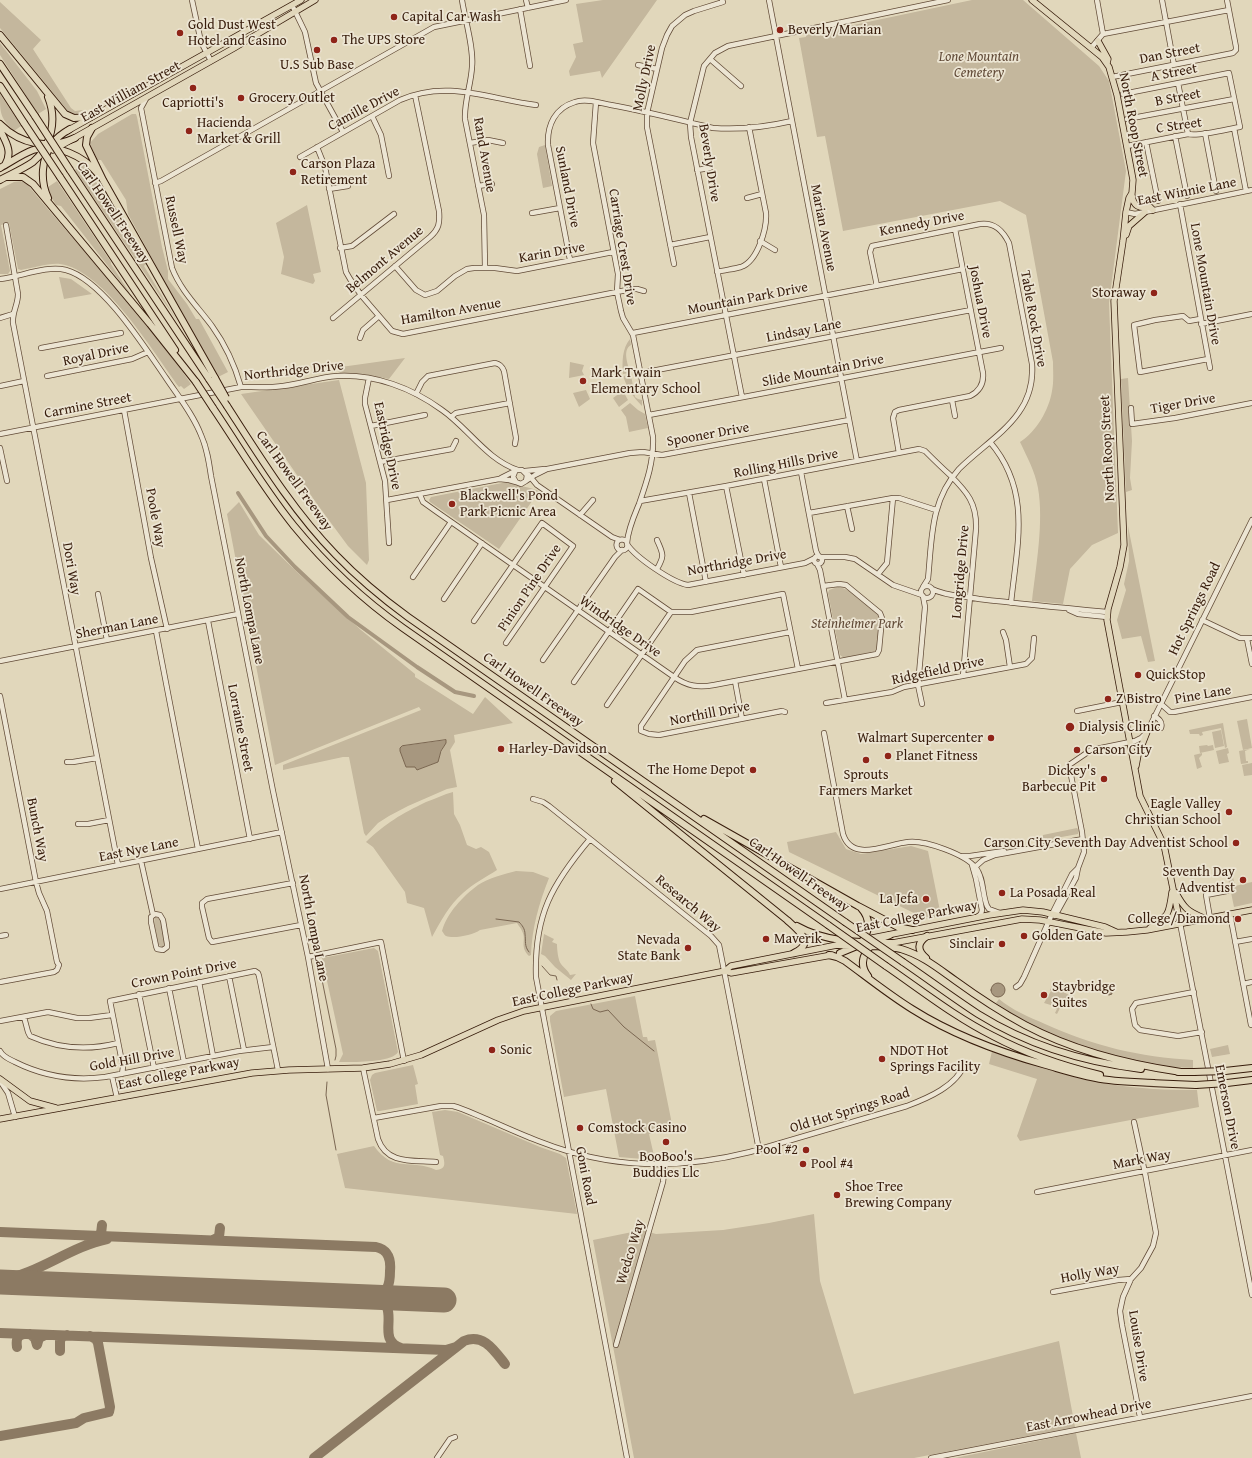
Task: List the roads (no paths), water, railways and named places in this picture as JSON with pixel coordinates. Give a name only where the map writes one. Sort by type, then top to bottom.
[{"type":"highway","points":[[0,35],[62,111],[69,117],[90,117]]},
{"type":"highway","name":"Carl Howell Freeway","points":[[0,64],[70,170],[212,378],[234,416],[301,514],[329,548],[357,576],[384,599],[979,1014],[1023,1037],[1055,1049],[1104,1063],[1150,1070],[1181,1072],[1225,1071],[1252,1068]]},
{"type":"highway","name":"Carl Howell Freeway","points":[[0,86],[284,513],[310,546],[344,581],[391,620],[886,966],[960,1017],[992,1036],[1022,1050],[1074,1068],[1104,1076],[1154,1083],[1196,1085],[1252,1080]]},
{"type":"highway","points":[[45,92],[51,103],[53,115],[52,128],[43,171],[43,183],[47,196],[55,209]]},
{"type":"highway","points":[[0,124],[18,138],[70,154],[84,160],[95,169],[103,180]]},
{"type":"highway","points":[[92,128],[87,137],[86,145],[103,180],[212,378]]},
{"type":"highway","points":[[0,180],[29,164],[57,138],[70,129]]},
{"type":"highway","points":[[0,130],[10,151],[8,159],[2,167]]},
{"type":"highway","points":[[2,167],[34,150],[74,138]]},
{"type":"highway","points":[[6,177],[20,176],[28,179],[55,209],[196,382]]},
{"type":"highway","points":[[604,769],[612,778],[801,933],[804,938],[804,945],[800,950],[794,953]]},
{"type":"highway","points":[[627,769],[707,821],[858,906],[898,927],[912,930]]},
{"type":"highway","points":[[840,953],[850,950],[859,942],[868,930],[868,920],[863,910],[858,906]]},
{"type":"highway","points":[[787,920],[818,936],[901,949],[911,953],[931,964],[1002,1012],[1079,1049],[1150,1068],[1181,1072]]},
{"type":"highway","points":[[871,980],[866,973],[863,962],[866,951],[881,937],[890,935]]},
{"type":"highway","points":[[927,936],[921,942],[919,949],[921,954],[931,964]]},
{"type":"highway","points":[[838,945],[859,942]]},
{"type":"highway","points":[[872,945],[892,943]]},
{"type":"highway","points":[[829,955],[843,959],[925,1017],[986,1046],[1070,1072],[1108,1080],[1154,1083]]},
{"type":"main road","name":"East William Street","points":[[70,129],[301,0]]},
{"type":"main road","name":"East William Street","points":[[74,138],[211,61],[315,0]]},
{"type":"main road","name":"North Roop Street","points":[[1032,0],[1107,63],[1112,77],[1133,180],[1132,193],[1129,198],[1126,212],[1114,296],[1124,545],[1120,567],[1107,615],[1107,627],[1140,796],[1164,845],[1180,924]]},
{"type":"main road","points":[[1098,41],[1107,56],[1107,63]]},
{"type":"main road","points":[[1132,193],[1132,201],[1134,205],[1139,208],[1150,207],[1153,210]]},
{"type":"main road","points":[[1123,240],[1129,226],[1144,212]]},
{"type":"main road","points":[[1135,770],[1138,755],[1147,732]]},
{"type":"main road","points":[[1173,888],[1188,912],[1207,918]]},
{"type":"main road","points":[[1147,930],[1168,915],[1170,911],[1173,888]]},
{"type":"main road","name":"East College Parkway","points":[[859,942],[1000,913],[1027,910],[1105,927],[1116,932]]},
{"type":"main road","name":"East College Parkway","points":[[892,943],[1018,919],[1037,919],[1106,932],[1132,932],[1252,910]]},
{"type":"main road","name":"East College Parkway","points":[[0,1120],[231,1076],[278,1070],[363,1068],[404,1061],[431,1051],[508,1016],[541,1007],[724,971],[731,966],[838,945]]},
{"type":"main road","name":"East College Parkway","points":[[724,971],[731,973],[840,953],[872,945]]},
{"type":"main road","points":[[0,1080],[30,1101],[58,1109]]},
{"type":"street","points":[[192,0],[200,40],[211,61]]},
{"type":"street","name":"Rand Avenue","points":[[462,0],[472,56],[472,67],[465,110],[485,224],[485,268]]},
{"type":"street","points":[[526,0],[528,8]]},
{"type":"street","points":[[155,183],[434,27],[566,0]]},
{"type":"street","name":"Molly Drive","points":[[674,264],[647,127],[647,113],[664,41],[672,26],[685,15],[723,2],[722,0]]},
{"type":"street","name":"Marian Avenue","points":[[768,0],[857,461]]},
{"type":"street","name":"Beverly Drive","points":[[742,397],[691,137],[690,123],[702,72],[715,53],[728,46],[948,0]]},
{"type":"street","points":[[1097,0],[1103,34]]},
{"type":"street","points":[[1162,0],[1174,65]]},
{"type":"street","points":[[1091,48],[1103,34],[1229,10],[1227,0]]},
{"type":"street","points":[[292,5],[305,32],[314,79],[343,132]]},
{"type":"street","points":[[520,9],[530,66]]},
{"type":"street","name":"Dan Street","points":[[1112,77],[1233,53],[1236,50],[1236,47],[1229,10]]},
{"type":"street","points":[[710,59],[741,86]]},
{"type":"street","points":[[638,65],[657,69]]},
{"type":"street","name":"A Street","points":[[1123,94],[1229,73],[1234,99]]},
{"type":"street","points":[[1178,83],[1188,134]]},
{"type":"street","name":"Camille Drive","points":[[300,157],[400,100],[415,95],[441,90],[468,92],[536,105]]},
{"type":"street","name":"Belmont Avenue","points":[[333,318],[436,232],[440,220],[415,95]]},
{"type":"street","points":[[130,107],[141,108],[147,97]]},
{"type":"street","points":[[1234,99],[1240,127],[1234,128],[1246,191]]},
{"type":"street","name":"B Street","points":[[1127,119],[1234,99]]},
{"type":"street","name":"Sunland Drive","points":[[570,260],[547,134],[560,109],[574,102],[586,100],[596,102]]},
{"type":"street","points":[[596,102],[713,128],[769,126],[792,121]]},
{"type":"street","name":"Carriage Crest Drive","points":[[596,102],[593,143],[618,274],[617,292],[623,318],[633,334],[653,437],[651,469],[629,531],[627,543]]},
{"type":"street","name":"Russell Way","points":[[141,108],[170,257],[176,277],[183,289],[218,334],[234,368],[240,387]]},
{"type":"street","points":[[372,116],[381,135],[389,176]]},
{"type":"street","points":[[717,272],[743,267],[753,259],[766,219],[749,127]]},
{"type":"street","name":"C Street","points":[[1127,146],[1175,136],[1188,134],[1192,135],[1234,128]]},
{"type":"street","points":[[1204,133],[1216,191]]},
{"type":"street","points":[[1175,136],[1187,196]]},
{"type":"street","points":[[470,143],[488,140],[503,143]]},
{"type":"street","points":[[1146,142],[1158,201]]},
{"type":"street","name":"Hamilton Avenue","points":[[317,147],[325,166],[340,248],[346,272],[361,295],[392,331],[403,334],[637,288],[644,291]]},
{"type":"street","points":[[697,170],[710,168]]},
{"type":"street","points":[[478,186],[492,184]]},
{"type":"street","points":[[329,190],[348,186]]},
{"type":"street","name":"East Winnie Lane","points":[[1126,212],[1135,214],[1252,190]]},
{"type":"street","points":[[747,198],[762,194]]},
{"type":"street","name":"Lone Mountain Drive","points":[[1180,204],[1210,368]]},
{"type":"street","points":[[532,213],[560,208]]},
{"type":"street","points":[[340,248],[352,246],[394,214]]},
{"type":"street","name":"Kennedy Drive","points":[[877,286],[870,252],[872,246],[980,224],[990,224],[1001,231],[1008,244]]},
{"type":"street","name":"Dori Way","points":[[6,225],[16,277],[18,296],[13,314],[24,381],[118,865]]},
{"type":"street","name":"Joshua Drive","points":[[952,400],[973,395],[980,389],[983,380],[971,310],[954,229]]},
{"type":"street","points":[[670,245],[710,237]]},
{"type":"street","points":[[760,241],[775,250]]},
{"type":"street","name":"Table Rock Drive","points":[[923,588],[928,579],[936,510],[952,477],[1020,412],[1028,397],[1032,380],[1032,364],[1008,244]]},
{"type":"street","name":"Karin Drive","points":[[395,266],[416,290],[425,295],[437,291],[461,272],[474,268],[517,271],[613,252]]},
{"type":"street","name":"North Lompa Lane","points":[[0,279],[54,269],[66,270],[78,276],[96,290],[117,310],[181,399],[200,431],[207,452],[238,614],[308,957],[328,1069]]},
{"type":"street","name":"Mountain Park Drive","points":[[633,334],[963,269]]},
{"type":"street","name":"Lindsay Lane","points":[[641,373],[971,310]]},
{"type":"street","points":[[0,318],[13,314]]},
{"type":"street","points":[[1208,359],[1140,372],[1134,325],[1183,316],[1189,321],[1201,321],[1252,314]]},
{"type":"street","points":[[360,338],[363,330],[379,316]]},
{"type":"street","name":"Royal Drive","points":[[41,348],[121,332]]},
{"type":"street","name":"Slide Mountain Drive","points":[[649,415],[1001,348]]},
{"type":"street","name":"Royal Drive","points":[[47,376],[135,359],[148,352]]},
{"type":"street","points":[[416,394],[422,382],[428,376],[495,363],[500,365],[503,368],[510,403],[516,438],[515,444]]},
{"type":"street","name":"Northridge Drive","points":[[181,399],[240,387],[273,387],[337,376],[369,378],[393,384],[416,394],[437,406],[504,463],[515,475],[526,477],[612,537],[621,540]]},
{"type":"street","name":"Eastridge Drive","points":[[369,378],[365,404],[385,481],[389,543]]},
{"type":"street","points":[[0,386],[24,381]]},
{"type":"street","name":"Carmine Street","points":[[0,434],[181,399]]},
{"type":"street","points":[[899,453],[893,418],[895,412],[952,400],[955,416]]},
{"type":"street","points":[[451,417],[456,413],[510,403]]},
{"type":"street","name":"Tiger Drive","points":[[1131,408],[1132,424],[1181,417],[1252,403]]},
{"type":"street","name":"Poole Way","points":[[124,410],[148,544],[167,629]]},
{"type":"street","points":[[371,426],[425,415]]},
{"type":"street","name":"Spooner Drive","points":[[526,477],[547,470],[630,453],[643,452],[662,455],[849,420]]},
{"type":"street","points":[[380,462],[452,449],[456,441]]},
{"type":"street","points":[[990,442],[1007,466],[1014,484],[1018,502],[1019,521],[1012,603]]},
{"type":"street","points":[[0,448],[7,481]]},
{"type":"street","name":"Rolling Hills Drive","points":[[640,501],[919,449],[925,451],[932,458]]},
{"type":"street","name":"Longridge Drive","points":[[932,458],[964,489],[972,500],[976,512],[976,529],[963,676]]},
{"type":"street","name":"Northridge Drive","points":[[504,463],[515,475],[526,477],[540,487]]},
{"type":"street","name":"Spooner Drive","points":[[526,477],[547,470]]},
{"type":"street","points":[[801,472],[845,700]]},
{"type":"street","points":[[387,500],[420,495],[515,475]]},
{"type":"street","points":[[499,479],[509,480],[515,475]]},
{"type":"street","points":[[764,479],[781,567]]},
{"type":"street","points":[[726,486],[744,575]]},
{"type":"street","points":[[689,493],[706,582]]},
{"type":"street","name":"Windridge Drive","points":[[420,495],[423,502],[451,522],[674,678],[688,685],[698,687],[714,686],[876,654],[878,652],[882,618],[880,613],[846,585],[839,584],[823,586]]},
{"type":"street","points":[[809,513],[893,498],[900,498],[936,510]]},
{"type":"street","points":[[878,574],[886,563],[893,498]]},
{"type":"street","points":[[580,515],[593,500]]},
{"type":"street","points":[[847,506],[852,529]]},
{"type":"street","name":"Hot Springs Road","points":[[1147,732],[1160,703],[1252,520]]},
{"type":"street","points":[[413,577],[451,522]]},
{"type":"street","name":"Pinion Pine Drive","points":[[506,643],[573,546],[542,523],[514,565]]},
{"type":"street","name":"Carriage Crest Drive","points":[[621,540],[629,531]]},
{"type":"street","name":"Northridge Drive","points":[[612,537],[617,546]]},
{"type":"street","points":[[543,660],[615,557],[627,547],[627,543],[621,540],[617,546],[615,557]]},
{"type":"street","points":[[656,569],[663,559],[663,554],[657,540]]},
{"type":"street","points":[[444,599],[482,543]]},
{"type":"street","name":"Northridge Drive","points":[[627,543],[634,553],[656,569],[681,584],[706,582],[834,557],[845,557],[856,559],[897,587],[912,590],[927,598],[944,594],[1067,609],[1078,614],[1107,615]]},
{"type":"street","points":[[617,546],[620,550],[623,550]]},
{"type":"street","name":"Northridge Drive","points":[[623,550],[634,553]]},
{"type":"street","points":[[474,621],[514,565]]},
{"type":"street","name":"Table Rock Drive","points":[[928,579],[931,588]]},
{"type":"street","name":"Northridge Drive","points":[[912,590],[927,586],[944,594]]},
{"type":"street","points":[[922,704],[918,685],[925,607],[921,592],[923,588]]},
{"type":"street","points":[[925,607],[933,592],[931,588]]},
{"type":"street","points":[[574,682],[638,590],[671,612],[691,612],[783,594],[798,669]]},
{"type":"street","points":[[98,594],[107,640]]},
{"type":"street","points":[[607,705],[671,612]]},
{"type":"street","name":"Sherman Lane","points":[[0,661],[238,614]]},
{"type":"street","points":[[1202,620],[1237,637],[1249,638],[1252,664]]},
{"type":"street","name":"Lorraine Street","points":[[208,621],[250,839]]},
{"type":"street","points":[[156,631],[198,850]]},
{"type":"street","points":[[674,678],[688,657],[697,650],[790,632]]},
{"type":"street","points":[[1003,632],[1006,640],[1010,667]]},
{"type":"street","name":"Ridgefield Drive","points":[[826,703],[892,692],[904,687],[1026,664],[1031,661],[1034,638]]},
{"type":"street","name":"Northill Drive","points":[[674,678],[641,726],[641,730],[644,733],[659,735],[782,711],[785,712]]},
{"type":"street","points":[[735,681],[742,719]]},
{"type":"street","name":"Bunch Way","points":[[0,696],[36,882],[47,911],[59,966],[54,972],[0,982]]},
{"type":"street","name":"Pine Lane","points":[[1160,703],[1170,712],[1174,712],[1252,697]]},
{"type":"street","points":[[1077,711],[1122,702]]},
{"type":"street","points":[[1151,722],[1161,728],[1162,725],[1158,718],[1154,716]]},
{"type":"street","points":[[1016,986],[1020,984],[1024,977],[1072,874],[1078,868],[1084,852],[1083,839],[1069,765],[1091,750],[1130,742],[1141,738],[1147,732]]},
{"type":"street","points":[[824,733],[843,834],[846,842],[850,846],[857,850],[865,850],[908,842],[918,842],[960,856],[970,856],[995,851],[1011,852]]},
{"type":"street","points":[[67,762],[97,758]]},
{"type":"street","name":"Research Way","points":[[533,799],[546,804],[714,938],[720,948],[759,1150]]},
{"type":"street","points":[[78,824],[88,824],[109,820]]},
{"type":"street","name":"East Nye Lane","points":[[0,889],[282,832]]},
{"type":"street","name":"Goni Road","points":[[590,839],[568,865],[556,883],[543,916],[538,936],[536,977],[627,1458]]},
{"type":"street","points":[[973,867],[989,857],[1083,839]]},
{"type":"street","points":[[960,856],[973,867],[980,877],[989,909],[1000,913]]},
{"type":"street","points":[[141,861],[153,915],[151,917],[151,922],[156,946],[157,949],[163,950],[167,947],[163,920],[160,915],[153,915]]},
{"type":"street","points":[[973,867],[982,910],[981,914],[976,918]]},
{"type":"street","points":[[293,883],[207,899],[202,903],[202,907],[209,938],[212,942],[301,925]]},
{"type":"street","points":[[1207,918],[1206,895],[1227,891]]},
{"type":"street","points":[[1230,914],[1251,1025]]},
{"type":"street","name":"Emerson Drive","points":[[1180,924],[1252,1295]]},
{"type":"street","points":[[0,936],[6,935]]},
{"type":"street","points":[[1235,942],[1252,939]]},
{"type":"street","points":[[308,957],[381,942],[404,1061]]},
{"type":"street","name":"Crown Point Drive","points":[[112,1014],[110,1001],[113,999],[255,971],[258,973],[273,1047]]},
{"type":"street","points":[[229,976],[244,1050]]},
{"type":"street","points":[[199,982],[213,1056]]},
{"type":"street","points":[[1243,984],[1252,982]]},
{"type":"street","points":[[169,988],[184,1062]]},
{"type":"street","points":[[1194,992],[1136,1003],[1132,1009],[1135,1025],[1140,1030],[1176,1036],[1202,1032]]},
{"type":"street","points":[[139,994],[154,1068]]},
{"type":"street","points":[[0,1021],[48,1012],[77,1018],[89,1018],[112,1014],[122,1074]]},
{"type":"street","points":[[24,1017],[30,1036],[58,1046],[81,1049],[118,1043]]},
{"type":"street","points":[[273,1047],[278,1070]]},
{"type":"street","name":"Gold Hill Drive","points":[[0,1051],[3,1055],[17,1063],[53,1076],[84,1079],[112,1076],[244,1050],[273,1047]]},
{"type":"street","name":"Old Hot Springs Road","points":[[374,1118],[444,1105],[458,1107],[540,1142],[569,1152],[621,1163],[665,1164],[718,1159],[759,1150],[912,1104],[931,1095],[953,1081],[961,1073],[965,1063]]},
{"type":"street","points":[[363,1068],[380,1145],[390,1156],[400,1160],[436,1162]]},
{"type":"street","points":[[112,1076],[117,1098]]},
{"type":"street","points":[[0,1080],[8,1093],[15,1117]]},
{"type":"street","name":"Louise Drive","points":[[1134,1122],[1145,1170],[1156,1233],[1153,1246],[1140,1268],[1131,1279],[1121,1302],[1120,1311],[1140,1417]]},
{"type":"street","name":"Mark Way","points":[[1037,1192],[1252,1150]]},
{"type":"street","name":"Wedco Way","points":[[616,1345],[663,1182],[665,1164]]},
{"type":"street","name":"Holly Way","points":[[1053,1292],[1131,1279]]},
{"type":"street","name":"East Arrowhead Drive","points":[[931,1458],[1252,1396]]},
{"type":"street","points":[[437,1458],[450,1440],[455,1437]]},
{"type":"waterway","points":[[238,493],[266,536],[295,567],[348,617],[417,667],[455,692],[474,696]]},
{"type":"waterway","points":[[310,915],[316,949]]},
{"type":"waterway","points":[[496,919],[519,922],[524,930],[526,946],[529,952]]},
{"type":"waterway","points":[[318,960],[336,1049],[335,1060]]},
{"type":"waterway","points":[[542,966],[550,975],[556,976],[557,980]]},
{"type":"waterway","points":[[566,988],[578,989],[580,992]]},
{"type":"waterway","points":[[591,1004],[593,1009],[600,1012],[608,1010],[624,1027],[654,1051]]},
{"type":"waterway","points":[[327,1082],[326,1095],[336,1150]]},
{"type":"place","name":"Capital Car Wash","points":[[394,17]]},
{"type":"place","name":"Beverly/Marian","points":[[780,30]]},
{"type":"place","name":"Gold Dust West Hotel and Casino","points":[[180,33]]},
{"type":"place","name":"The UPS Store","points":[[334,40]]},
{"type":"place","name":"U.S Sub Base","points":[[317,50]]},
{"type":"place","name":"Capriotti's","points":[[193,88]]},
{"type":"place","name":"Grocery Outlet","points":[[241,98]]},
{"type":"place","name":"Hacienda Market & Grill","points":[[189,131]]},
{"type":"place","name":"Carson Plaza Retirement","points":[[293,172]]},
{"type":"place","name":"Storaway","points":[[1154,293]]},
{"type":"place","name":"Mark Twain Elementary School","points":[[583,381]]},
{"type":"place","name":"Blackwell's Pond Park Picnic Area","points":[[452,504]]},
{"type":"place","name":"QuickStop","points":[[1138,675]]},
{"type":"place","name":"Z Bistro","points":[[1108,699]]},
{"type":"place","name":"Dialysis Clinic","points":[[1070,727]]},
{"type":"place","name":"Walmart Supercenter","points":[[991,738]]},
{"type":"place","name":"Harley-Davidson","points":[[501,749]]},
{"type":"place","name":"Carson City","points":[[1077,750]]},
{"type":"place","name":"Planet Fitness","points":[[888,756]]},
{"type":"place","name":"Sprouts Farmers Market","points":[[866,760]]},
{"type":"place","name":"The Home Depot","points":[[753,770]]},
{"type":"place","name":"Dickey's Barbecue Pit","points":[[1104,779]]},
{"type":"place","name":"Eagle Valley Christian School","points":[[1229,812]]},
{"type":"place","name":"Carson City Seventh Day Adventist School","points":[[1236,843]]},
{"type":"place","name":"Seventh Day Adventist","points":[[1243,880]]},
{"type":"place","name":"La Posada Real","points":[[1002,893]]},
{"type":"place","name":"La Jefa","points":[[926,899]]},
{"type":"place","name":"College/Diamond","points":[[1238,919]]},
{"type":"place","name":"Golden Gate","points":[[1024,936]]},
{"type":"place","name":"Maverik","points":[[766,939]]},
{"type":"place","name":"Sinclair","points":[[1002,944]]},
{"type":"place","name":"Nevada State Bank","points":[[688,948]]},
{"type":"place","name":"Staybridge Suites","points":[[1044,995]]},
{"type":"place","name":"Sonic","points":[[492,1050]]},
{"type":"place","name":"NDOT Hot Springs Facility","points":[[882,1059]]},
{"type":"place","name":"Comstock Casino","points":[[580,1128]]},
{"type":"place","name":"BooBoo's Buddies Llc","points":[[666,1142]]},
{"type":"place","name":"Pool #2","points":[[806,1150]]},
{"type":"place","name":"Pool #4","points":[[803,1164]]},
{"type":"place","name":"Shoe Tree Brewing Company","points":[[837,1195]]},
{"type":"park label","name":"Lone Mountain Cemetery","points":[[979,66]]},
{"type":"park label","name":"Steinheimer Park","points":[[857,624]]}]
